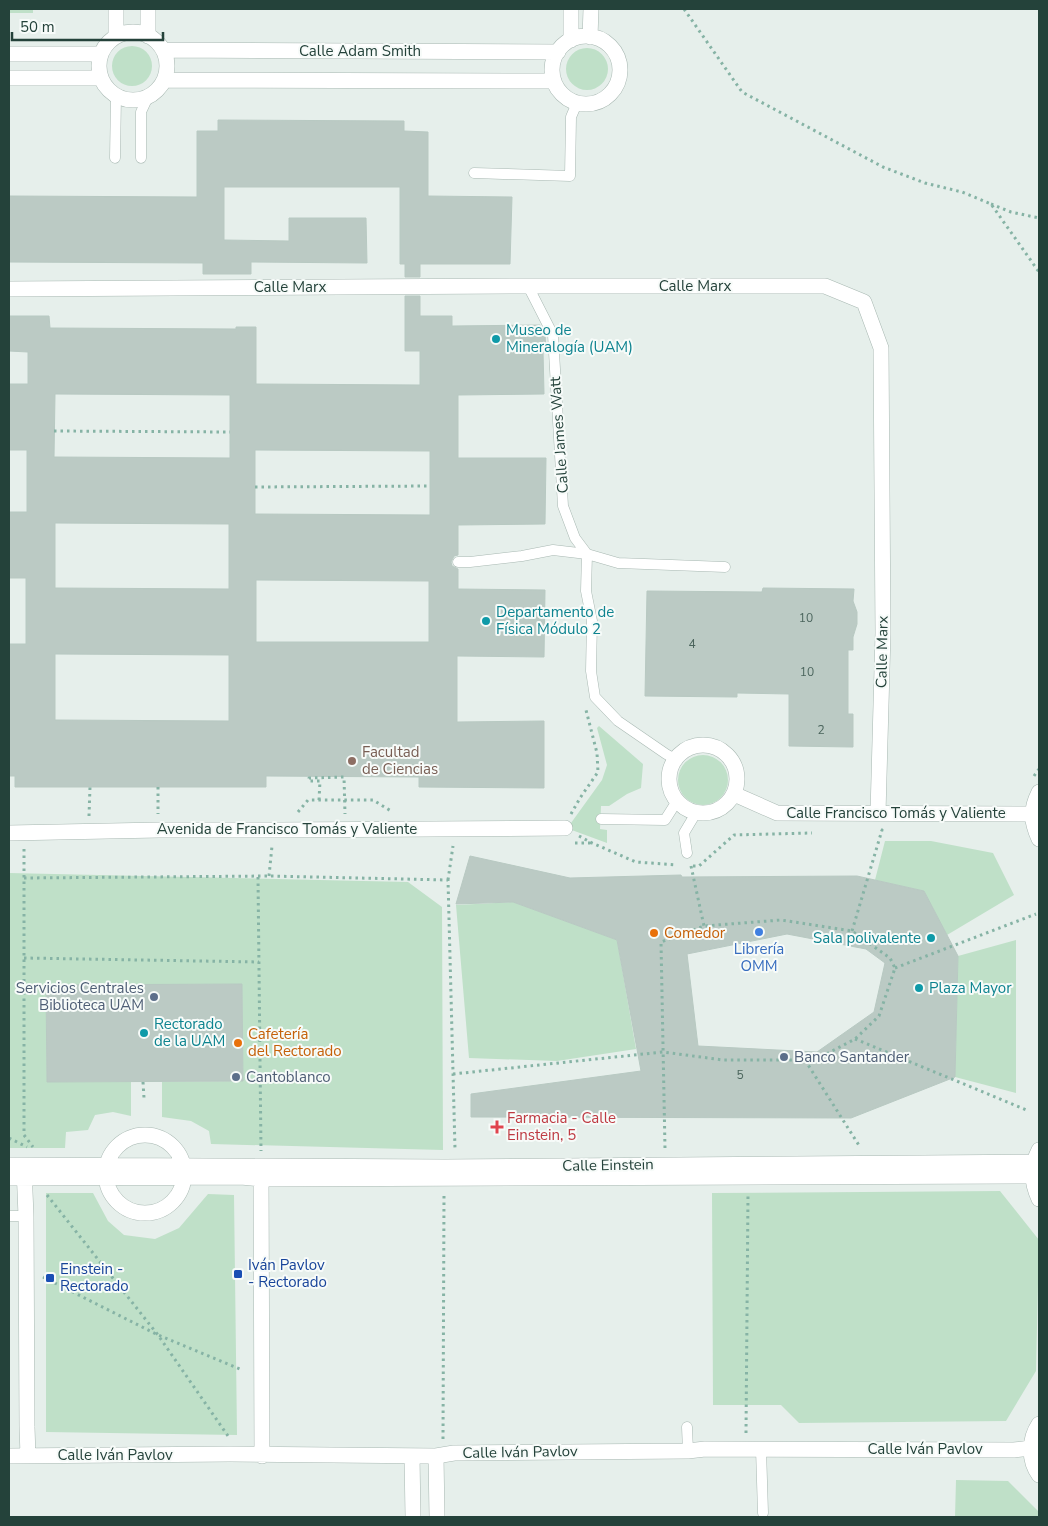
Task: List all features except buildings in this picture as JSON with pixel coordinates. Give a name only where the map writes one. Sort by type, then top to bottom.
[{"type":"street","points":[[116,9],[116,36]]},
{"type":"street","points":[[148,9],[148,36]]},
{"type":"street","points":[[571,9],[571,40]]},
{"type":"street","points":[[590,37],[591,9]]},
{"type":"street","points":[[127,32],[138,32],[148,36],[156,41],[163,50],[167,67],[166,80],[156,92],[148,97],[126,100],[116,96],[104,85],[100,78],[98,66],[104,47],[116,36],[127,32]]},
{"type":"street","points":[[580,37],[590,37],[601,40],[610,46],[617,55],[620,66],[620,78],[616,88],[609,96],[599,102],[577,103],[566,98],[558,90],[554,80],[553,66],[558,52],[564,45],[580,37]]},
{"type":"street","name":"Calle Adam Smith","points":[[163,50],[558,52]]},
{"type":"street","points":[[9,54],[101,54]]},
{"type":"street","points":[[9,78],[100,78]]},
{"type":"street","name":"Calle Adam Smith","points":[[166,80],[554,80]]},
{"type":"street","name":"Calle Marx","points":[[9,289],[825,286],[864,302],[880,348],[883,633],[878,813]]},
{"type":"street","points":[[694,746],[716,747],[726,753],[733,762],[737,772],[738,784],[734,794],[728,804],[707,814],[685,809],[676,802],[671,791],[668,780],[670,769],[675,759],[683,751],[694,746]]},
{"type":"street","points":[[1039,792],[1034,802],[1032,814],[1034,827],[1039,839]]},
{"type":"street","name":"Calle Francisco Tomás y Valiente","points":[[734,794],[777,813],[1032,814]]},
{"type":"street","name":"Avenida de Francisco Tomás y Valiente","points":[[16,833],[159,830],[565,828]]},
{"type":"street","points":[[139,1135],[151,1135],[162,1139],[172,1146],[179,1155],[184,1172],[182,1189],[176,1199],[167,1207],[157,1212],[145,1214],[133,1212],[123,1207],[114,1199],[108,1189],[106,1171],[111,1154],[118,1145],[128,1138],[139,1135]]},
{"type":"street","points":[[1035,1163],[1034,1188],[1039,1199]]},
{"type":"street","name":"Calle Einstein","points":[[9,1178],[19,1169],[184,1172],[241,1177],[261,1166],[694,1170],[1035,1163]]},
{"type":"street","points":[[261,1166],[262,1456]]},
{"type":"street","points":[[19,1169],[26,1216],[28,1456]]},
{"type":"street","points":[[1039,1424],[1034,1432],[1031,1448],[1032,1460],[1039,1474]]},
{"type":"street","name":"Calle Iván Pavlov","points":[[9,1456],[221,1454],[262,1456],[436,1456],[454,1453],[760,1449],[1014,1450],[1031,1448]]},
{"type":"street","points":[[412,1456],[413,1517]]},
{"type":"street","points":[[436,1456],[437,1517]]},
{"type":"lane","points":[[115,158],[116,96]]},
{"type":"lane","points":[[141,158],[142,112],[148,97]]},
{"type":"lane","points":[[474,172],[570,176],[571,117],[577,103]]},
{"type":"lane","name":"Calle James Watt","points":[[528,286],[553,334],[563,506],[575,538],[587,554]]},
{"type":"lane","points":[[458,562],[522,556],[553,550],[587,554],[618,563],[725,567]]},
{"type":"lane","points":[[587,554],[586,591],[592,621],[591,671],[595,697],[618,721],[675,759]]},
{"type":"lane","points":[[600,819],[665,820],[676,802]]},
{"type":"lane","points":[[687,853],[684,833],[696,813]]},
{"type":"lane","points":[[9,1216],[26,1216]]},
{"type":"lane","points":[[687,1427],[688,1451]]},
{"type":"lane","points":[[760,1449],[763,1513]]},
{"type":"path","points":[[684,9],[742,92],[883,167],[925,183],[962,192],[1012,212],[1039,218]]},
{"type":"path","points":[[991,204],[1039,272]]},
{"type":"path","points":[[54,431],[230,432]]},
{"type":"path","points":[[255,487],[430,486]]},
{"type":"path","points":[[584,705],[597,753],[598,772],[580,798],[565,828],[592,843],[636,862],[682,865]]},
{"type":"path","points":[[320,800],[320,781],[309,781],[309,778],[344,777],[345,799]]},
{"type":"path","points":[[89,831],[90,787]]},
{"type":"path","points":[[158,787],[159,830]]},
{"type":"path","points":[[269,876],[276,830],[308,800],[373,800],[419,829]]},
{"type":"path","points":[[452,1154],[456,1148],[448,880],[456,829]]},
{"type":"path","points":[[852,931],[882,830],[875,831]]},
{"type":"path","points":[[16,833],[24,878],[24,1135],[38,1154]]},
{"type":"path","points":[[704,926],[691,866],[699,866],[734,835],[812,833]]},
{"type":"path","points":[[258,876],[261,1166]]},
{"type":"path","points":[[24,878],[269,876],[448,880]]},
{"type":"path","points":[[895,968],[1036,914]]},
{"type":"path","points":[[454,1074],[663,1052],[723,1060],[815,1060],[855,1039],[880,1016],[895,968],[890,958],[852,931],[781,920],[704,926],[661,942],[663,1052],[665,1152]]},
{"type":"path","points":[[24,958],[259,962]]},
{"type":"path","points":[[855,1039],[1029,1111]]},
{"type":"path","points":[[805,1060],[862,1150]]},
{"type":"path","points":[[143,1082],[144,1098]]},
{"type":"path","points":[[443,1440],[444,1187]]},
{"type":"path","points":[[746,1433],[748,1187]]},
{"type":"path","points":[[41,1188],[158,1335],[231,1441]]},
{"type":"path","points":[[41,1276],[158,1335],[240,1369]]},
{"type":"green space","points":[[9,9],[33,9],[33,13],[9,13]]},
{"type":"green space","points":[[136,46],[143,49],[149,55],[152,66],[151,74],[143,83],[136,86],[128,86],[121,83],[113,74],[112,62],[115,55],[124,47]]},
{"type":"green space","points":[[591,48],[599,51],[605,57],[608,69],[605,81],[599,87],[583,90],[575,87],[569,81],[566,65],[569,57],[575,51]]},
{"type":"green space","points":[[599,726],[643,764],[641,788],[627,794],[609,806],[601,806],[600,829],[607,830],[607,843],[569,829],[571,823],[602,780],[607,765],[597,728]]},
{"type":"green space","points":[[703,755],[713,757],[721,762],[726,770],[728,780],[726,790],[721,798],[713,803],[703,805],[693,803],[685,798],[680,790],[678,780],[680,770],[685,762],[693,757]]},
{"type":"green space","points":[[885,841],[931,841],[993,853],[1014,895],[947,935],[924,891],[875,880]]},
{"type":"green space","points":[[9,873],[408,882],[442,907],[443,1150],[211,1144],[209,1131],[191,1121],[162,1117],[162,1082],[243,1081],[242,984],[46,986],[47,1082],[131,1082],[131,1116],[113,1112],[95,1115],[88,1130],[66,1132],[65,1148],[9,1148]]},
{"type":"green space","points":[[513,902],[617,940],[636,1049],[557,1061],[469,1058],[456,905]]},
{"type":"green space","points":[[1016,940],[1016,1093],[955,1077],[958,956]]},
{"type":"green space","points":[[1000,1191],[1039,1240],[1036,1371],[1006,1421],[799,1423],[781,1405],[713,1405],[712,1193]]},
{"type":"green space","points":[[46,1193],[93,1193],[108,1221],[124,1235],[155,1239],[179,1228],[208,1194],[234,1195],[237,1435],[46,1432]]},
{"type":"green space","points":[[956,1480],[1008,1481],[1039,1512],[1039,1517],[955,1517]]},
{"type":"place","name":"Museo de Mineralogía (UAM)","points":[[496,339]]},
{"type":"place","name":"Departamento de Física Módulo 2","points":[[486,621]]},
{"type":"place","name":"Facultad de Ciencias","points":[[352,761]]},
{"type":"place","name":"Librería OMM","points":[[759,932]]},
{"type":"place","name":"Comedor","points":[[654,933]]},
{"type":"place","name":"Sala polivalente","points":[[931,938]]},
{"type":"place","name":"Plaza Mayor","points":[[919,988]]},
{"type":"place","name":"Servicios Centrales Biblioteca UAM","points":[[154,997]]},
{"type":"place","name":"Rectorado de la UAM","points":[[144,1033]]},
{"type":"place","name":"Cafetería del Rectorado","points":[[238,1043]]},
{"type":"place","name":"Banco Santander","points":[[784,1057]]},
{"type":"place","name":"Cantoblanco","points":[[236,1077]]},
{"type":"place","name":"Farmacia - Calle Einstein, 5","points":[[497,1127]]},
{"type":"place","name":"Iván Pavlov - Rectorado","points":[[238,1274]]},
{"type":"place","name":"Einstein - Rectorado","points":[[50,1278]]}]
